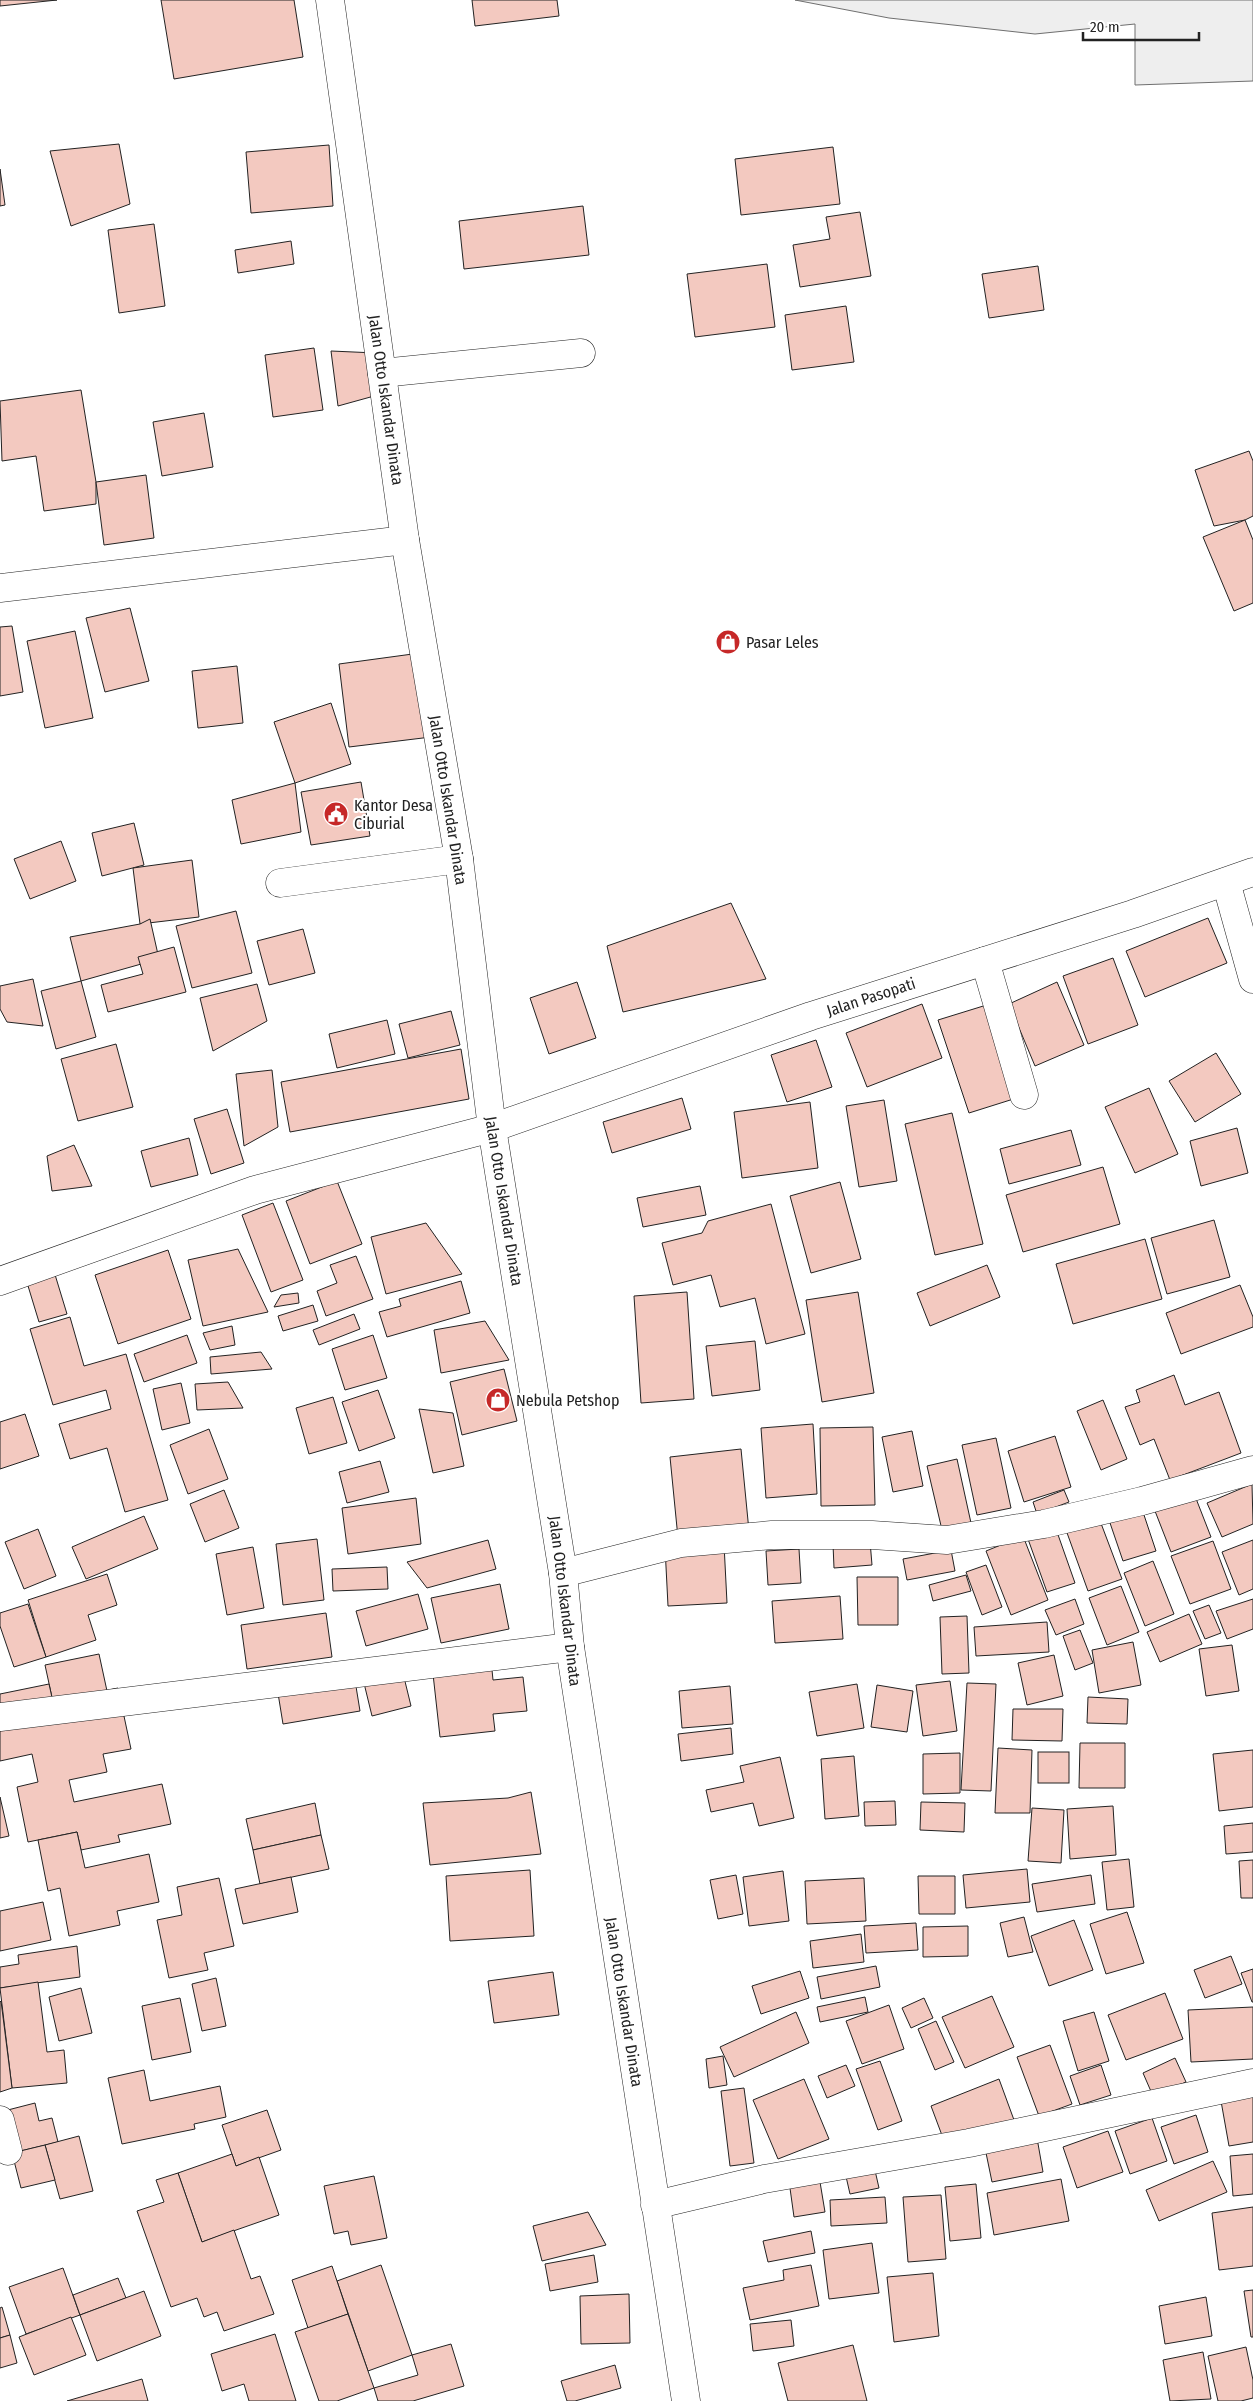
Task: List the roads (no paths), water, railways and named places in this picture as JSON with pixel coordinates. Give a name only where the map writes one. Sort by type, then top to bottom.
[{"type":"street","name":"Jalan Otto Iskandar Dinata","points":[[330,0],[405,540],[459,859],[492,1128],[563,1573],[570,1647],[686,2401]]},
{"type":"street","points":[[382,373],[581,353]]},
{"type":"street","points":[[0,588],[405,540]]},
{"type":"street","points":[[280,883],[459,859]]},
{"type":"street","name":"Jalan Pasopati","points":[[0,1281],[255,1190],[492,1128],[811,1016],[1132,914],[1253,872]]},
{"type":"street","points":[[1226,882],[1253,979]]},
{"type":"street","points":[[985,961],[1024,1095]]},
{"type":"street","points":[[563,1573],[681,1543],[745,1537],[772,1535],[872,1535],[947,1540],[1053,1522],[1142,1501],[1253,1470]]},
{"type":"street","points":[[0,1717],[570,1647]]},
{"type":"street","points":[[656,2205],[764,2179],[978,2141],[1253,2083]]},
{"type":"street","points":[[0,2120],[8,2151]]},
{"type":"place","name":"Pasar Leles","points":[[728,642]]},
{"type":"place","name":"Kantor Desa Ciburial","points":[[336,814]]},
{"type":"place","name":"Nebula Petshop","points":[[498,1400]]}]
